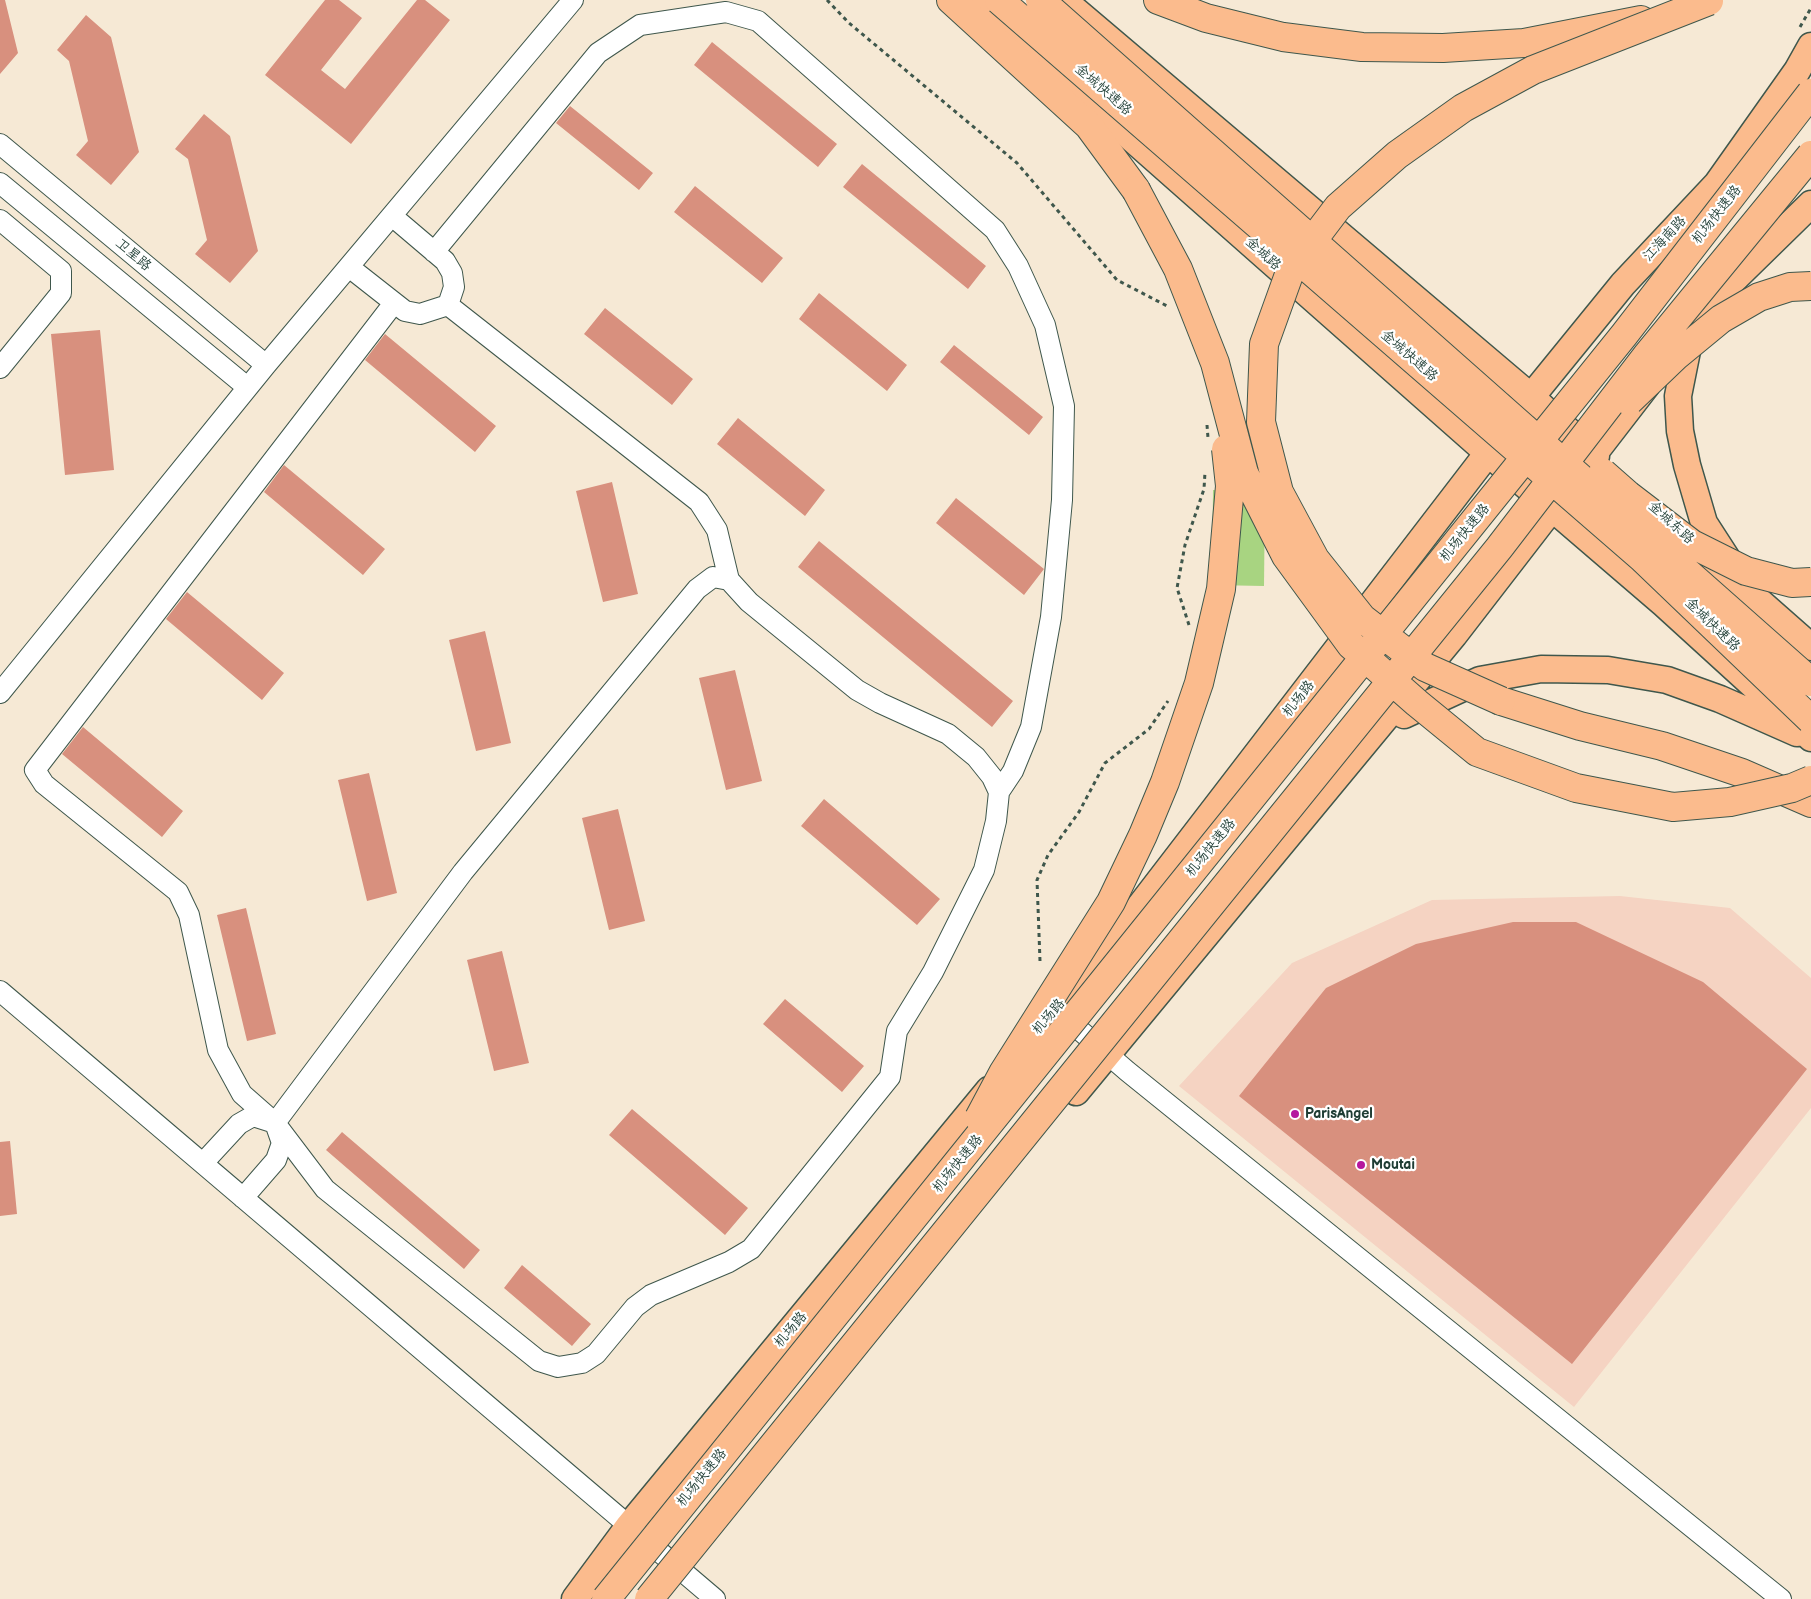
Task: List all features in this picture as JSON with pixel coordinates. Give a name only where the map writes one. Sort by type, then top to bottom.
[{"type":"highway","points":[[951,0],[1089,126],[1136,190],[1178,269],[1215,363],[1244,473],[1286,556],[1351,644],[1417,704],[1477,752],[1576,788],[1673,807],[1730,802],[1792,788],[1811,780]]},
{"type":"highway","name":"金城快速路","points":[[999,0],[1642,558],[1811,720]]},
{"type":"highway","name":"金城快速路","points":[[1040,0],[1811,682]]},
{"type":"highway","points":[[1158,0],[1206,18],[1283,37],[1362,47],[1444,48],[1524,43],[1639,21],[1711,1]]},
{"type":"highway","points":[[1711,1],[1533,70],[1463,108],[1397,155],[1338,207],[1291,269],[1264,344],[1262,422],[1279,492],[1315,559],[1362,618],[1425,667],[1500,701],[1580,726],[1662,746],[1742,773],[1811,803]]},
{"type":"highway","points":[[1145,91],[1494,378],[1628,494],[1692,544],[1746,571],[1792,583],[1811,582]]},
{"type":"highway","name":"机场快速路","points":[[606,1599],[1624,335],[1811,93]]},
{"type":"highway","points":[[648,1599],[1499,548],[1648,354],[1811,155]]},
{"type":"highway","points":[[1499,548],[1618,412],[1676,356],[1721,319],[1759,297],[1790,287],[1811,286]]},
{"type":"highway","points":[[950,1173],[1003,1073],[1111,902],[1158,800],[1200,683],[1221,589],[1230,486],[1215,363]]},
{"type":"main road","name":"金城路","points":[[975,0],[1552,508]]},
{"type":"main road","points":[[1063,0],[1531,397]]},
{"type":"main road","name":"江海南路","points":[[1510,425],[1623,284],[1717,184],[1797,71],[1811,46]]},
{"type":"main road","points":[[661,1599],[1454,635],[1718,295],[1811,204]]},
{"type":"main road","points":[[1698,320],[1687,351],[1678,396],[1680,431],[1687,465],[1704,523],[1747,590]]},
{"type":"main road","name":"金城东路","points":[[1531,397],[1811,647]]},
{"type":"main road","name":"机场路","points":[[575,1599],[629,1526],[1127,923],[1510,425]]},
{"type":"main road","points":[[1552,508],[1664,604],[1811,738]]},
{"type":"main road","points":[[1372,736],[1406,714],[1480,680],[1542,669],[1608,670],[1668,680],[1720,699],[1771,723],[1811,738]]},
{"type":"street","points":[[0,693],[266,365],[573,0]]},
{"type":"street","points":[[394,303],[35,770],[44,784],[178,892],[189,915],[218,1050],[242,1094],[276,1122],[325,1189],[539,1361],[558,1367],[582,1363],[596,1354],[635,1307],[651,1295],[729,1262],[750,1250],[890,1077],[897,1031],[932,972],[984,870],[996,821],[999,792],[1013,771],[1031,726],[1051,617],[1062,500],[1064,406],[1045,325],[1018,266],[995,230],[758,21],[726,12],[640,25],[598,53],[434,252]]},
{"type":"street","name":"卫星路","points":[[0,144],[266,365]]},
{"type":"street","name":"卫星路","points":[[0,183],[248,387]]},
{"type":"street","points":[[392,216],[445,261],[452,273],[454,287],[448,305]]},
{"type":"street","points":[[0,220],[61,271],[61,293],[0,368]]},
{"type":"street","points":[[349,267],[405,311],[420,314],[448,305]]},
{"type":"street","points":[[448,305],[699,502],[717,530],[729,580],[748,602],[857,690],[880,703],[948,734],[976,756],[992,777],[999,792]]},
{"type":"street","points":[[276,1122],[464,872],[698,589],[713,577],[729,580]]},
{"type":"street","points":[[0,991],[715,1599]]},
{"type":"street","points":[[1055,1010],[1781,1599]]},
{"type":"street","points":[[203,1164],[239,1124],[252,1116],[276,1122]]},
{"type":"street","points":[[244,1198],[276,1160],[282,1143],[276,1122]]},
{"type":"path","points":[[827,0],[849,23],[1017,163],[1117,280],[1171,308]]},
{"type":"path","points":[[1207,420],[1208,439]]},
{"type":"path","points":[[1192,634],[1177,588],[1185,545],[1204,489],[1206,469]]},
{"type":"path","points":[[1040,961],[1037,880],[1048,855],[1079,812],[1105,764],[1149,729],[1172,696]]},
{"type":"shaded area","points":[[1620,896],[1730,908],[1811,978],[1811,1108],[1574,1407],[1179,1086],[1292,963],[1432,900]]},
{"type":"green space","points":[[1213,490],[1265,491],[1264,586],[1212,585]]},
{"type":"building","points":[[0,0],[5,0],[18,53],[0,74]]},
{"type":"building","points":[[325,0],[339,0],[362,18],[321,70],[345,89],[417,0],[425,0],[450,20],[351,144],[265,75]]},
{"type":"building","points":[[86,15],[111,37],[139,152],[111,185],[76,155],[88,141],[69,61],[57,50]]},
{"type":"building","points":[[712,42],[837,144],[818,167],[694,65]]},
{"type":"building","points":[[570,106],[653,173],[639,190],[556,123]]},
{"type":"building","points":[[204,114],[230,136],[258,251],[230,283],[195,254],[207,240],[188,159],[175,149]]},
{"type":"building","points":[[862,164],[986,266],[968,289],[843,187]]},
{"type":"building","points":[[695,186],[783,258],[762,283],[674,212]]},
{"type":"building","points":[[819,293],[907,365],[887,391],[799,319]]},
{"type":"building","points":[[605,308],[693,379],[672,405],[584,334]]},
{"type":"building","points":[[100,330],[114,470],[65,475],[51,334]]},
{"type":"building","points":[[385,334],[496,426],[475,452],[365,360]]},
{"type":"building","points":[[954,345],[1043,417],[1029,435],[940,362]]},
{"type":"building","points":[[738,418],[825,490],[805,516],[717,444]]},
{"type":"building","points":[[284,465],[385,549],[363,575],[264,492]]},
{"type":"building","points":[[612,482],[638,594],[603,602],[576,491]]},
{"type":"building","points":[[956,498],[1044,569],[1024,595],[936,523]]},
{"type":"building","points":[[819,541],[1013,701],[992,727],[798,567]]},
{"type":"building","points":[[187,592],[284,673],[262,700],[166,619]]},
{"type":"building","points":[[485,631],[511,743],[476,751],[449,640]]},
{"type":"building","points":[[735,670],[762,781],[726,790],[699,678]]},
{"type":"building","points":[[83,727],[183,811],[162,837],[62,754]]},
{"type":"building","points":[[369,773],[397,893],[367,901],[338,780]]},
{"type":"building","points":[[824,799],[940,899],[917,925],[801,826]]},
{"type":"building","points":[[618,809],[645,921],[609,930],[582,818]]},
{"type":"building","points":[[246,908],[276,1034],[247,1041],[217,915]]},
{"type":"building","points":[[1513,922],[1576,922],[1703,982],[1807,1069],[1572,1364],[1239,1096],[1326,988],[1416,944]]},
{"type":"building","points":[[502,951],[529,1063],[494,1071],[467,960]]},
{"type":"building","points":[[785,999],[864,1066],[842,1092],[763,1024]]},
{"type":"building","points":[[632,1109],[748,1208],[725,1235],[609,1135]]},
{"type":"building","points":[[342,1132],[480,1250],[464,1269],[326,1150]]},
{"type":"building","points":[[10,1141],[17,1214],[0,1216],[0,1142]]},
{"type":"building","points":[[522,1265],[591,1324],[572,1346],[504,1288]]},
{"type":"place","name":"ParisAngel","points":[[1295,1114]]},
{"type":"place","name":"Moutai","points":[[1361,1165]]}]
